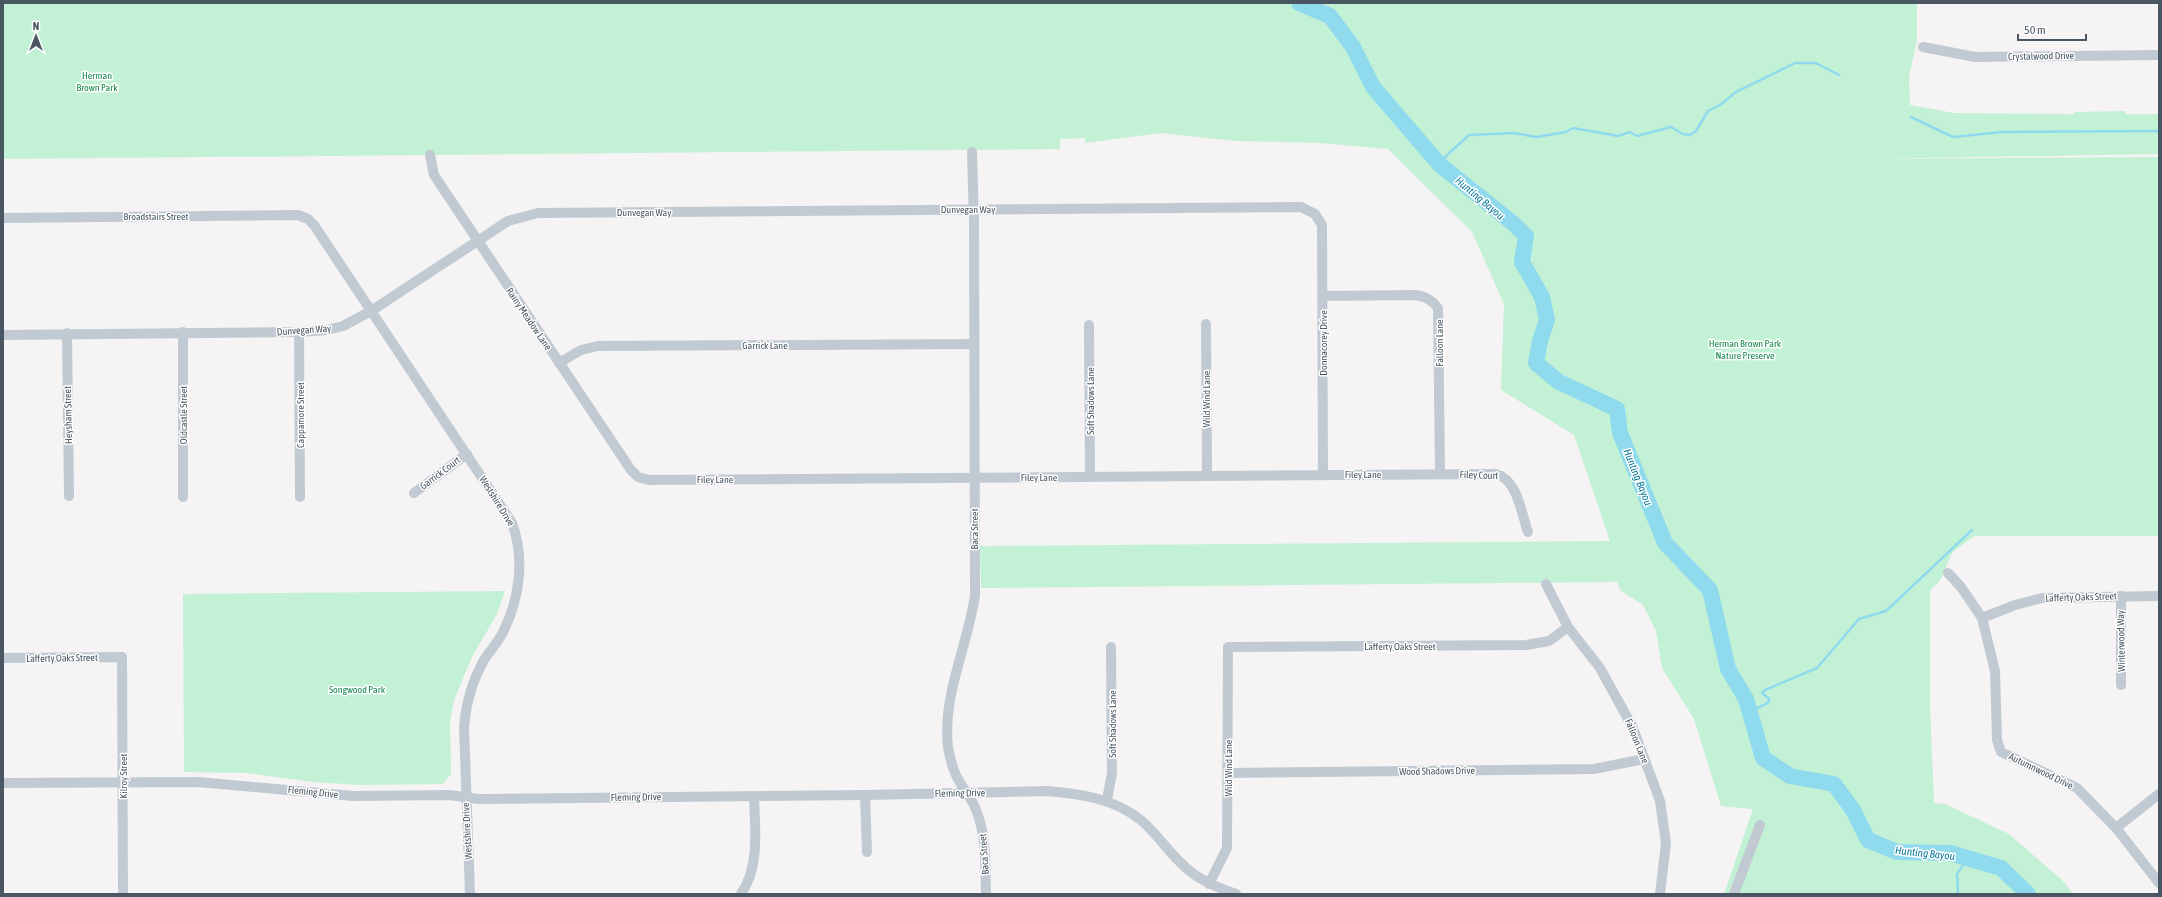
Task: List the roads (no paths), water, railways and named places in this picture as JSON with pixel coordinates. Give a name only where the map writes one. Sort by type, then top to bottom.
[{"type":"street","name":"Crystalwood Drive","points":[[1923,47],[1975,57],[2159,55]]},
{"type":"street","name":"Baca Street","points":[[972,152],[974,209],[975,595],[968,634],[949,710],[947,732],[953,764],[960,783],[974,805],[985,840],[986,894]]},
{"type":"street","name":"Rainy Meadow Lane","points":[[430,155],[434,176],[559,364],[631,470],[638,477]]},
{"type":"street","name":"Dunvegan Way","points":[[3,335],[67,333],[299,332],[327,330],[343,326],[371,311],[476,240],[508,221],[538,213],[1301,207],[1315,214]]},
{"type":"street","name":"Donnacorey Drive","points":[[1315,214],[1322,225],[1323,474]]},
{"type":"street","name":"Broadstairs Street","points":[[3,218],[298,215],[308,219]]},
{"type":"street","name":"Westshire Drive","points":[[308,219],[314,225],[512,523],[520,552],[517,592],[510,614],[503,633],[484,661],[466,704],[464,727],[470,894]]},
{"type":"street","name":"Falloon Lane","points":[[1323,296],[1416,295],[1430,300],[1438,308],[1440,474]]},
{"type":"street","name":"Wild Wind Lane","points":[[1206,324],[1207,475]]},
{"type":"street","name":"Soft Shadows Lane","points":[[1089,325],[1090,476]]},
{"type":"street","name":"Oldcastle Street","points":[[183,332],[183,497]]},
{"type":"street","name":"Cappamore Street","points":[[299,332],[300,497]]},
{"type":"street","name":"Heysham Street","points":[[67,333],[69,496]]},
{"type":"street","name":"Garrick Lane","points":[[559,364],[581,350],[598,346],[974,344]]},
{"type":"street","name":"Garrick Court","points":[[414,493],[467,454]]},
{"type":"street","name":"Filey Lane","points":[[638,477],[648,480],[1440,474]]},
{"type":"street","name":"Filey Court","points":[[1440,474],[1496,474],[1503,476],[1512,484],[1528,532]]},
{"type":"street","name":"Autumnwood Drive","points":[[1948,573],[1961,587],[1982,618],[1995,671],[1997,740],[2001,752],[2077,788],[2116,828],[2159,884]]},
{"type":"street","name":"Falloon Lane","points":[[1546,584],[1568,627],[1600,668],[1633,728],[1660,801],[1666,843],[1660,894]]},
{"type":"street","name":"Winterwood Way","points":[[2121,596],[2122,685]]},
{"type":"street","name":"Lafferty Oaks Street","points":[[1982,618],[2015,605],[2042,598],[2159,596]]},
{"type":"street","name":"Lafferty Oaks Street","points":[[1228,647],[1526,645],[1548,641],[1568,627]]},
{"type":"street","name":"Soft Shadows Lane","points":[[1107,800],[1112,773],[1111,647]]},
{"type":"street","name":"Wild Wind Lane","points":[[1209,884],[1227,848],[1228,647]]},
{"type":"street","name":"Lafferty Oaks Street","points":[[3,658],[122,657]]},
{"type":"street","name":"Kilroy Street","points":[[122,657],[123,894]]},
{"type":"street","name":"Wood Shadows Drive","points":[[1228,773],[1594,770],[1644,759]]},
{"type":"street","name":"Fleming Drive","points":[[3,784],[198,782],[353,796],[450,795],[478,799],[865,796],[1047,791],[1077,794],[1107,800],[1142,820],[1182,865],[1209,884],[1236,894]]},
{"type":"street","points":[[2116,828],[2159,794]]},
{"type":"street","points":[[741,894],[750,882],[755,842],[754,796]]},
{"type":"street","points":[[865,796],[867,852]]},
{"type":"street","points":[[1734,894],[1760,825]]},
{"type":"waterway","name":"Hunting Bayou","points":[[1299,3],[1330,16],[1353,47],[1373,87],[1440,165],[1514,224],[1526,236],[1522,262],[1542,297],[1547,320],[1540,341],[1536,363],[1559,382],[1617,409],[1620,433],[1665,543],[1710,590],[1728,669],[1746,699],[1763,758],[1790,776],[1834,784],[1853,810],[1868,840],[1897,852],[1950,853],[2001,868],[2028,894]]},
{"type":"waterway","points":[[1440,165],[1446,156],[1469,135],[1514,133],[1536,137],[1566,132],[1573,128],[1618,136],[1630,132],[1637,136],[1671,127],[1683,134],[1690,135],[1696,131],[1708,111],[1720,105],[1736,92],[1795,63],[1816,63],[1839,75]]},
{"type":"waterway","points":[[1911,117],[1953,137],[2002,132],[2159,131]]},
{"type":"waterway","points":[[1750,714],[1755,709],[1768,703],[1769,699],[1762,693],[1765,690],[1817,668],[1859,619],[1886,611],[1972,530]]},
{"type":"waterway","points":[[1958,894],[1957,874],[1968,858]]},
{"type":"park label","name":"Herman Brown Park","points":[[97,80]]},
{"type":"park label","name":"Herman Brown Park Nature Preserve","points":[[1745,348]]},
{"type":"park label","name":"Songwood Park","points":[[357,689]]}]
